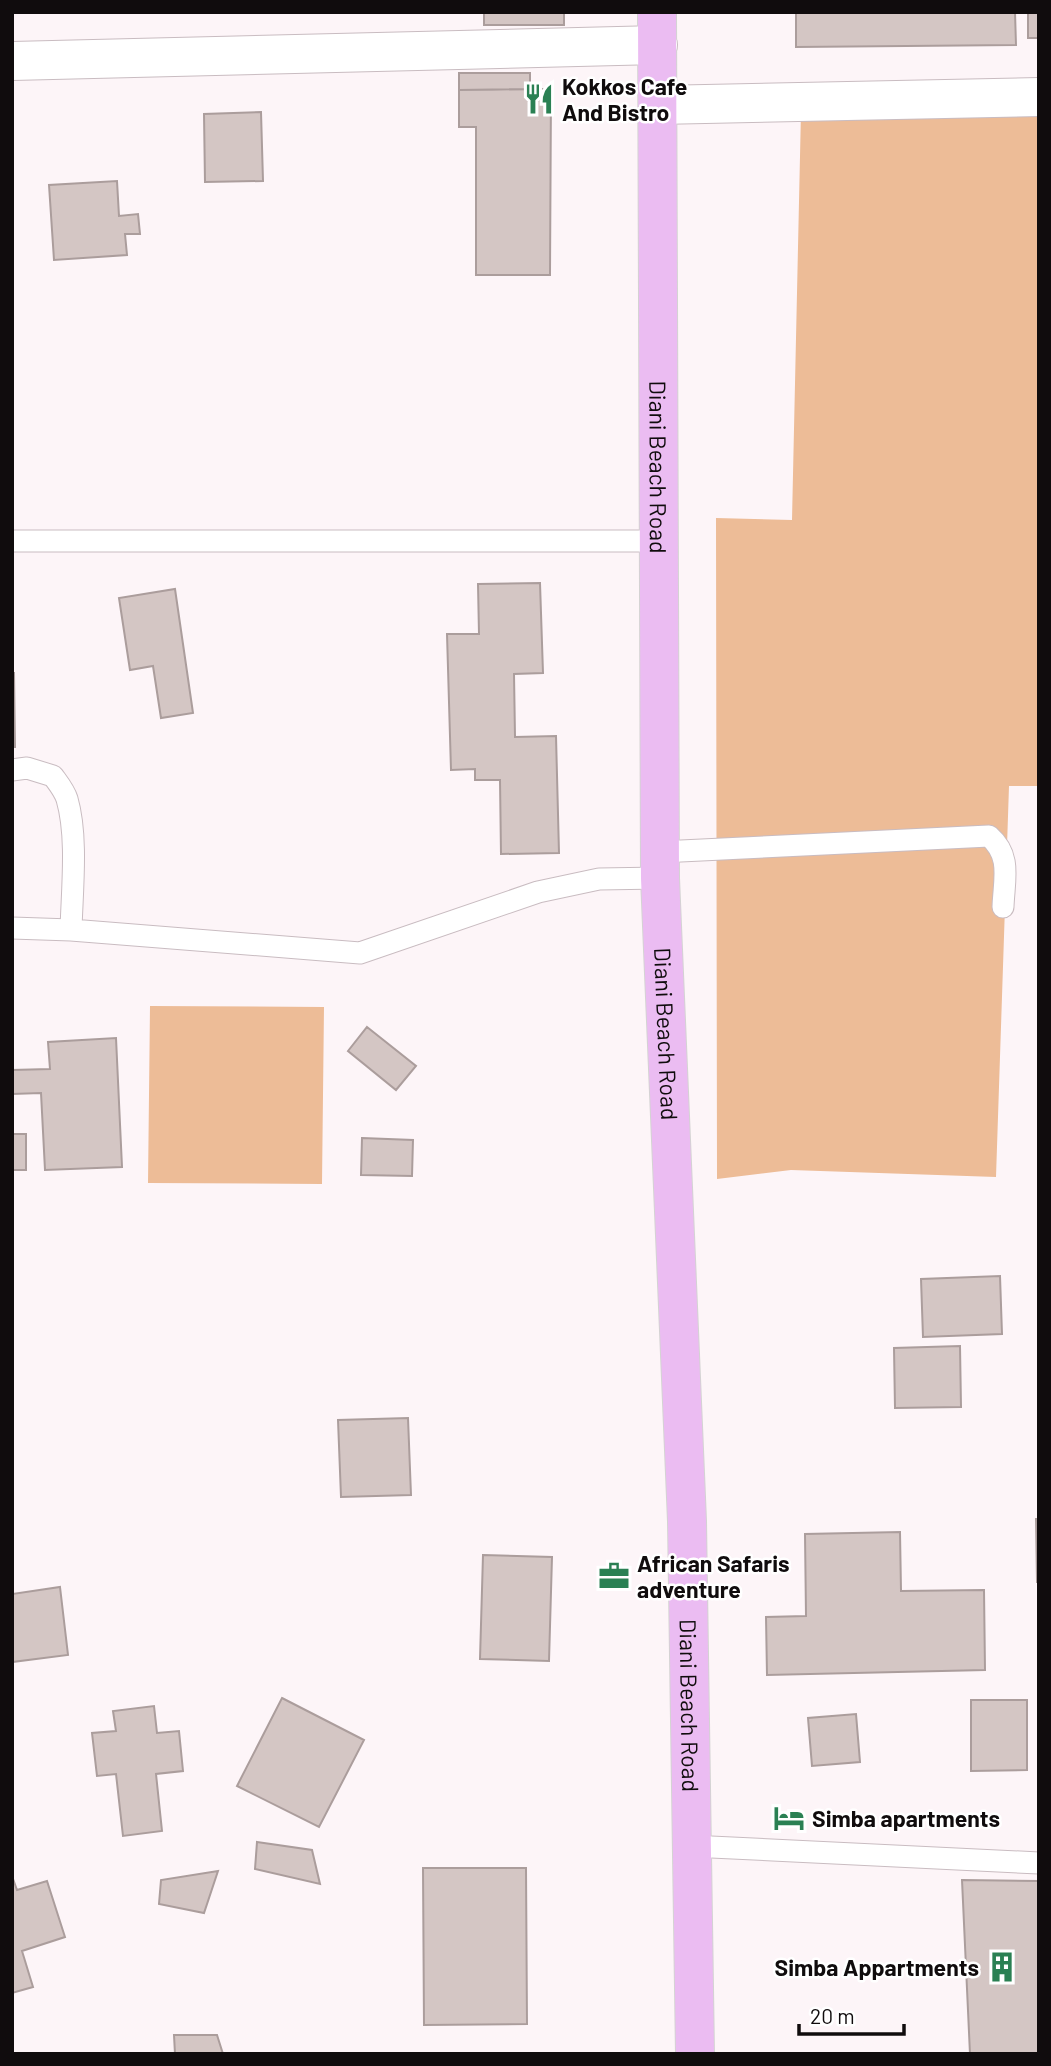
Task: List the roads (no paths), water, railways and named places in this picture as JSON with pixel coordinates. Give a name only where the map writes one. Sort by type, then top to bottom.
[{"type":"main road","name":"Diani Beach Road","points":[[657,28],[660,865],[687,1521],[695,2054]]},
{"type":"street","points":[[12,61],[657,28]]},
{"type":"street","points":[[658,105],[1039,97]]},
{"type":"lane","points":[[12,541],[658,541]]},
{"type":"lane","points":[[12,770],[27,768],[53,776],[67,798],[71,819],[73,867],[71,930]]},
{"type":"lane","points":[[12,928],[71,930],[360,953],[538,892],[660,865],[989,836],[1000,846],[1005,858],[1003,907]]},
{"type":"lane","points":[[690,1846],[1039,1863]]},
{"type":"place","name":"Kokkos Cafe And Bistro","points":[[539,99]]},
{"type":"place","name":"African Safaris adventure","points":[[614,1576]]},
{"type":"place","name":"Simba apartments","points":[[789,1818]]},
{"type":"place","name":"Simba Appartments","points":[[1002,1967]]}]
